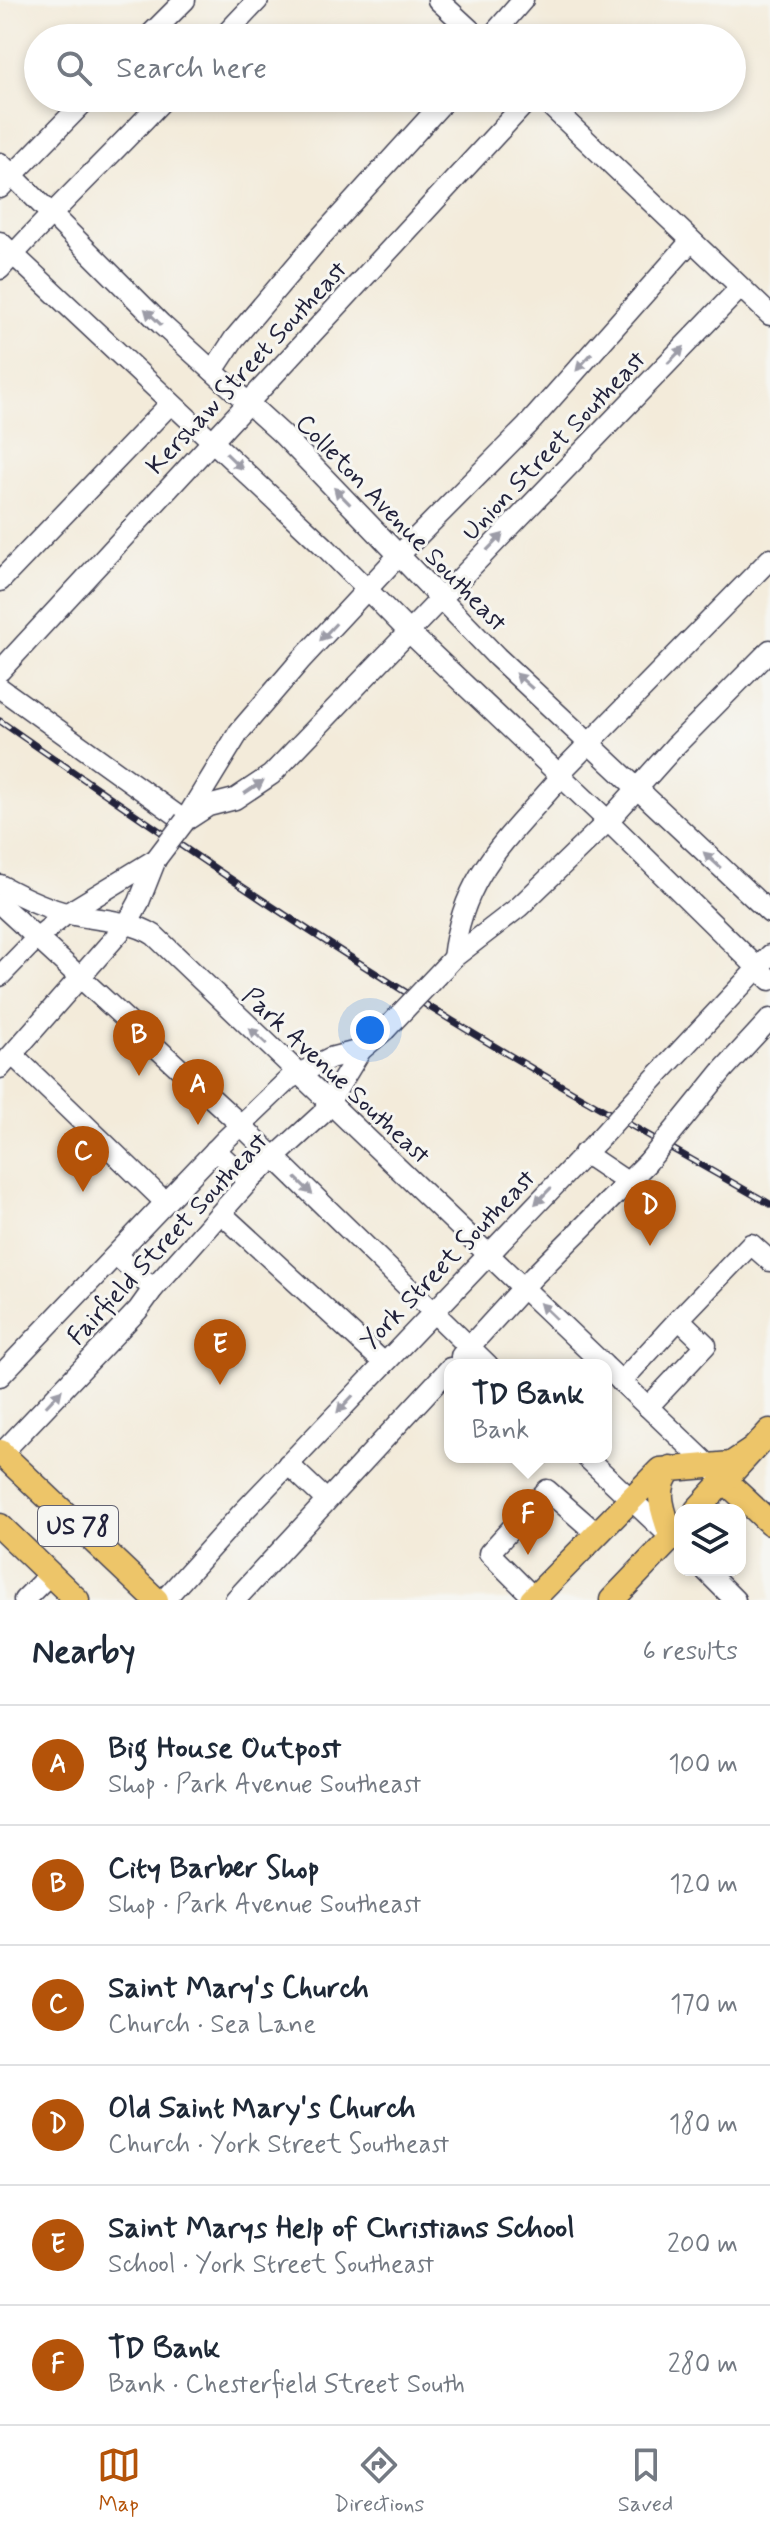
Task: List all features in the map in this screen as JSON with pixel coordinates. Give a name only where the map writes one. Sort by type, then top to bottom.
[{"type":"main road","points":[[534,1599],[660,1470],[731,1464],[752,1450],[770,1431]]},
{"type":"main road","name":"US 78","points":[[0,1453],[156,1600]]},
{"type":"main road","points":[[689,1504],[698,1465]]},
{"type":"main road","points":[[697,1504],[698,1465]]},
{"type":"main road","points":[[698,1465],[770,1523]]},
{"type":"main road","points":[[674,1530],[660,1494],[664,1477],[698,1465]]},
{"type":"main road","name":"US 78","points":[[0,1526],[77,1600]]},
{"type":"main road","points":[[612,1600],[674,1541]]},
{"type":"street","points":[[161,24],[185,0]]},
{"type":"street","points":[[235,24],[258,0]]},
{"type":"street","points":[[438,0],[464,24]]},
{"type":"street","points":[[502,24],[523,0]]},
{"type":"street","points":[[4,176],[73,112]]},
{"type":"street","points":[[152,112],[102,166],[4,255],[212,440],[559,777],[766,968]]},
{"type":"street","name":"Kershaw Street Southeast","points":[[213,371],[234,339],[317,241],[434,112]]},
{"type":"street","name":"Kershaw Street Southeast","points":[[0,671],[517,112]]},
{"type":"street","points":[[557,112],[770,315]]},
{"type":"street","name":"Colleton Avenue Southeast","points":[[4,176],[51,214],[161,324],[282,434],[497,657],[770,913]]},
{"type":"street","name":"Union Street Southeast","points":[[7,1061],[127,924],[156,859],[185,821],[239,732],[399,555],[527,426],[691,241]]},
{"type":"street","name":"Union Street Southeast","points":[[185,821],[208,806],[235,799],[271,775],[740,288]]},
{"type":"street","name":"Kershaw Street Southeast","points":[[0,581],[171,403]]},
{"type":"street","points":[[448,964],[456,930],[480,872],[499,846],[589,743],[770,559]]},
{"type":"street","name":"Fairfield Street Southeast","points":[[0,1453],[138,1310],[249,1181],[322,1114],[361,1050],[385,1030],[448,964],[519,907],[608,821],[770,650]]},
{"type":"street","points":[[0,688],[185,821]]},
{"type":"street","name":"Union Street Southeast","points":[[0,976],[38,937],[66,914],[156,859]]},
{"type":"street","name":"Park Avenue Southeast","points":[[0,885],[66,914],[142,927],[154,935],[598,1359]]},
{"type":"street","points":[[0,904],[241,1125],[482,1359]]},
{"type":"street","name":"York Street Southeast","points":[[164,1600],[433,1311],[638,1096],[766,968]]},
{"type":"street","points":[[459,1359],[524,1287],[647,1163],[723,1070],[770,1019]]},
{"type":"street","name":"Fairfield Street Southeast","points":[[0,1376],[215,1150],[289,1079],[330,1058],[361,1050]]},
{"type":"street","points":[[7,1061],[165,1202]]},
{"type":"street","points":[[591,1147],[627,1182]]},
{"type":"street","points":[[215,1150],[249,1181]]},
{"type":"street","points":[[221,1213],[384,1363]]},
{"type":"street","points":[[621,1382],[751,1244],[770,1261]]},
{"type":"street","points":[[116,1255],[153,1289]]},
{"type":"street","points":[[648,1407],[706,1345],[679,1319]]},
{"type":"street","name":"Park Avenue Southeast","points":[[612,1373],[648,1407],[698,1465]]},
{"type":"street","points":[[235,1600],[444,1375]]},
{"type":"street","points":[[592,1463],[674,1536]]},
{"type":"street","points":[[288,1464],[326,1500]]},
{"type":"street","points":[[534,1599],[489,1553],[547,1490],[596,1533]]},
{"type":"street","points":[[24,1600],[50,1574]]},
{"type":"street","points":[[711,1576],[735,1600]]},
{"type":"railway","points":[[0,721],[329,944],[562,1086],[770,1204]]},
{"type":"place","name":"City Barber Shop","points":[[139,1076]]},
{"type":"place","name":"Big House Outpost","points":[[198,1125]]},
{"type":"place","name":"Saint Mary's Church","points":[[83,1192]]},
{"type":"place","name":"Old Saint Mary's Church","points":[[650,1246]]},
{"type":"place","name":"Saint Marys Help of Christians School","points":[[220,1385]]},
{"type":"place","name":"TD Bank","points":[[528,1555]]}]
